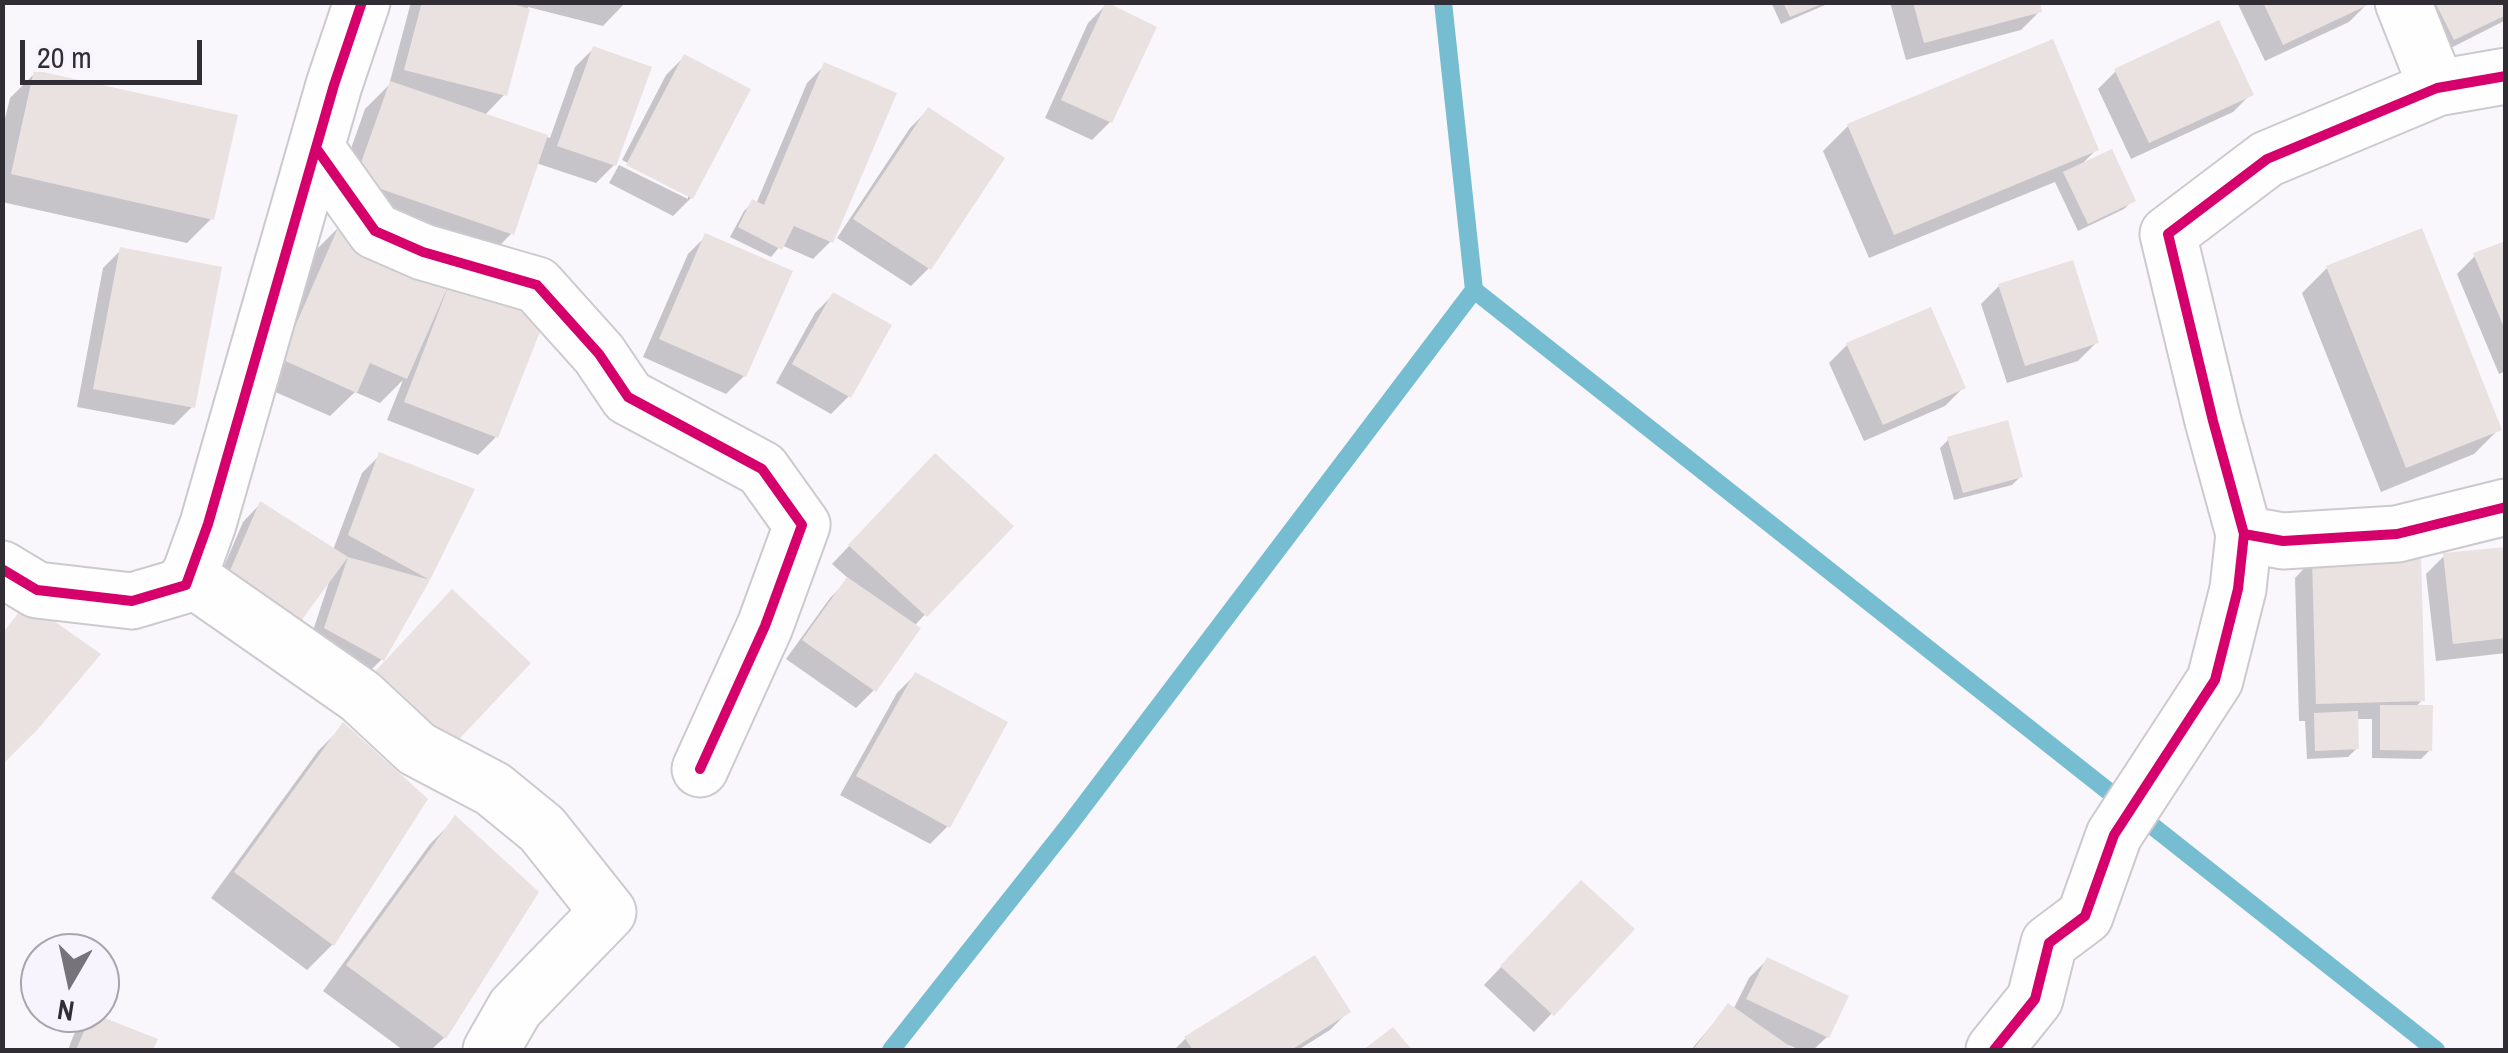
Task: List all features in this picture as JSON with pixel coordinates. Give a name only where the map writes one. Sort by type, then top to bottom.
[{"type":"street","points":[[2,569],[37,590],[132,601],[186,585],[208,524],[362,2]]},
{"type":"street","points":[[2403,2],[2437,88]]},
{"type":"street","points":[[1994,1050],[2035,998],[2049,943],[2084,916],[2114,835],[2215,680],[2238,589],[2244,534],[2168,234],[2268,159],[2437,88],[2506,76]]},
{"type":"street","points":[[316,148],[375,231],[423,252],[537,285],[599,354],[628,397],[762,469],[802,525],[765,626],[700,769]]},
{"type":"street","points":[[2244,534],[2283,541],[2397,534],[2506,507]]},
{"type":"street","points":[[188,576],[360,696],[416,749],[494,789],[542,829],[608,912],[514,1008],[491,1050]]},
{"type":"building","points":[[422,2],[506,2],[530,9],[507,96],[404,70]]},
{"type":"building","points":[[1106,2],[1157,27],[1112,123],[1061,100]]},
{"type":"building","points":[[1783,2],[1824,2],[1824,3],[1790,17]]},
{"type":"building","points":[[1913,2],[2040,2],[2042,12],[1924,43]]},
{"type":"building","points":[[2263,2],[2374,2],[2283,45]]},
{"type":"building","points":[[2435,2],[2506,2],[2506,15],[2454,40]]},
{"type":"building","points":[[2219,20],[2254,95],[2149,143],[2114,69]]},
{"type":"building","points":[[2053,39],[2099,150],[1894,235],[1847,124]]},
{"type":"building","points":[[593,46],[652,67],[616,166],[557,146]]},
{"type":"building","points":[[684,54],[751,89],[693,199],[626,165]]},
{"type":"building","points":[[824,62],[897,93],[833,243],[794,226],[782,250],[738,227],[752,199],[764,205]]},
{"type":"building","points":[[34,70],[238,115],[214,220],[11,174]]},
{"type":"building","points":[[390,81],[548,135],[514,235],[355,180]]},
{"type":"building","points":[[928,107],[1005,158],[931,270],[853,219]]},
{"type":"building","points":[[2112,149],[2136,201],[2088,224],[2063,172]]},
{"type":"building","points":[[340,223],[549,309],[498,438],[404,402],[450,282],[407,379],[370,363],[357,393],[281,359]]},
{"type":"building","points":[[2422,228],[2502,430],[2406,468],[2326,266]]},
{"type":"building","points":[[705,233],[793,271],[746,377],[659,339]]},
{"type":"building","points":[[2506,241],[2506,330],[2505,330],[2473,253]]},
{"type":"building","points":[[120,247],[222,267],[195,408],[93,389]]},
{"type":"building","points":[[2073,260],[2099,343],[2025,366],[1998,284]]},
{"type":"building","points":[[833,292],[892,325],[851,398],[792,364]]},
{"type":"building","points":[[1931,307],[1966,388],[1883,425],[1846,343]]},
{"type":"building","points":[[2008,420],[2023,477],[1963,493],[1947,437]]},
{"type":"building","points":[[379,452],[475,489],[430,580],[348,535]]},
{"type":"building","points":[[935,453],[1014,526],[927,617],[848,545]]},
{"type":"building","points":[[260,501],[348,557],[301,621],[229,573]]},
{"type":"building","points":[[2506,547],[2506,638],[2453,644],[2443,553]]},
{"type":"building","points":[[2421,554],[2425,701],[2316,704],[2312,557]]},
{"type":"building","points":[[348,557],[430,580],[384,661],[324,628]]},
{"type":"building","points":[[847,577],[921,628],[876,692],[802,640]]},
{"type":"building","points":[[452,589],[531,663],[445,754],[367,680]]},
{"type":"building","points":[[27,602],[101,654],[2,765],[2,634]]},
{"type":"building","points":[[915,672],[1008,722],[950,828],[856,776]]},
{"type":"building","points":[[2380,705],[2433,705],[2432,751],[2380,750]]},
{"type":"building","points":[[2358,711],[2359,749],[2315,751],[2314,713]]},
{"type":"building","points":[[343,722],[428,799],[334,946],[234,872]]},
{"type":"building","points":[[455,815],[539,892],[446,1039],[346,965]]},
{"type":"building","points":[[1581,880],[1635,929],[1554,1016],[1500,966]]},
{"type":"building","points":[[1315,955],[1351,1012],[1291,1050],[1193,1050],[1184,1037]]},
{"type":"building","points":[[1767,957],[1849,996],[1829,1038],[1746,999]]},
{"type":"building","points":[[1728,1003],[1795,1050],[1693,1050]]},
{"type":"building","points":[[120,1024],[158,1039],[153,1050],[76,1050],[83,1033],[120,1033]]},
{"type":"building","points":[[1393,1027],[1412,1050],[1363,1050]]},
{"type":"waterway","points":[[1443,2],[1474,290],[2436,1050]]},
{"type":"waterway","points":[[891,1050],[1069,825],[1474,290]]},
{"type":"cycle path","points":[[2,569],[37,590],[132,601],[186,585],[208,524],[334,85],[362,2]]},
{"type":"cycle path","points":[[2244,534],[2168,234],[2267,159],[2437,88],[2506,76]]},
{"type":"cycle path","points":[[316,148],[375,231],[423,252],[537,285],[599,354],[628,397],[762,469],[802,525],[765,626],[700,769]]},
{"type":"cycle path","points":[[1994,1050],[2035,999],[2049,943],[2085,916],[2114,835],[2215,680],[2238,589],[2244,534],[2283,541],[2397,534],[2506,507]]}]
